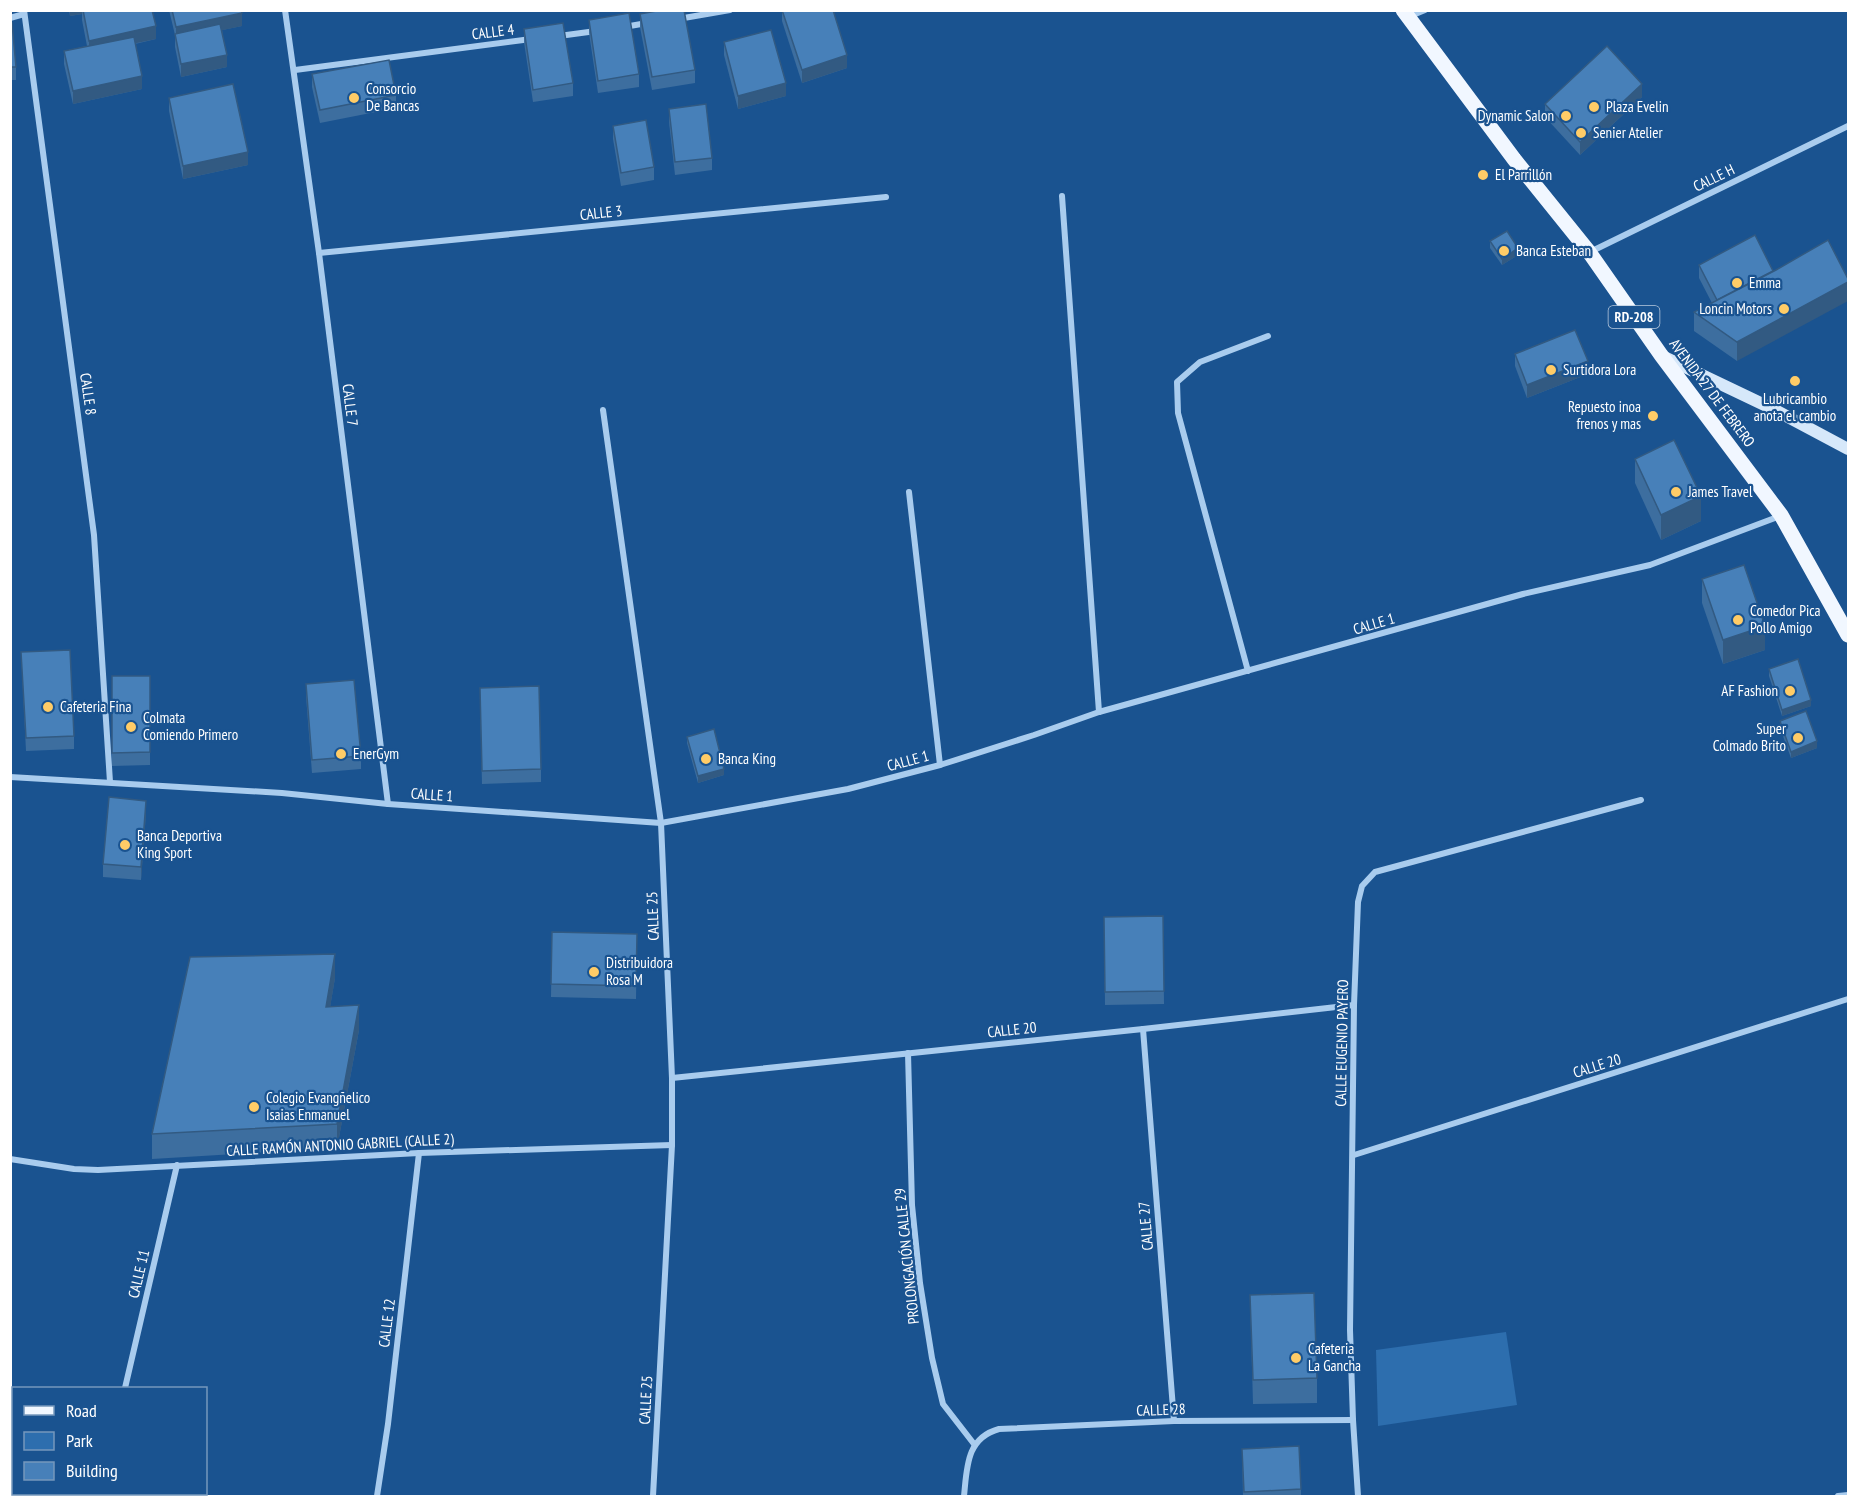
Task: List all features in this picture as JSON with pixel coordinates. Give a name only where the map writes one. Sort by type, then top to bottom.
[{"type":"main road","name":"AVENIDA 27 DE FEBRERO","points":[[1405,14],[1589,252],[1660,355],[1781,515],[1848,635]]},
{"type":"main road","points":[[1660,355],[1773,409],[1848,449]]},
{"type":"street","name":"CALLE 7","points":[[285,10],[319,253],[388,804]]},
{"type":"street","points":[[671,20],[730,10]]},
{"type":"street","points":[[1405,14],[1425,10]]},
{"type":"street","points":[[10,18],[24,12]]},
{"type":"street","name":"CALLE 8","points":[[24,12],[94,535],[111,782]]},
{"type":"street","points":[[612,28],[659,21]]},
{"type":"street","points":[[553,36],[600,30]]},
{"type":"street","name":"CALLE 4","points":[[295,70],[542,38]]},
{"type":"street","name":"CALLE H","points":[[1589,252],[1848,126]]},
{"type":"street","points":[[1062,196],[1099,712]]},
{"type":"street","name":"CALLE 3","points":[[319,253],[886,197]]},
{"type":"street","points":[[1248,671],[1178,413],[1177,382],[1200,362],[1268,336]]},
{"type":"street","name":"CALLE 25","points":[[603,410],[661,823],[672,1078],[672,1145],[653,1497]]},
{"type":"street","points":[[909,492],[940,765]]},
{"type":"street","name":"CALLE 1","points":[[10,777],[282,793],[388,804],[661,823],[848,789],[940,765],[1099,712],[1523,594],[1650,565],[1781,515]]},
{"type":"street","name":"CALLE EUGENIO PAYERO","points":[[1358,1497],[1350,1330],[1354,1005],[1358,902],[1362,886],[1375,872],[1641,800]]},
{"type":"street","name":"CALLE 20","points":[[1353,1155],[1848,999]]},
{"type":"street","name":"CALLE 20","points":[[672,1078],[1354,1005]]},
{"type":"street","name":"CALLE 27","points":[[1143,1029],[1174,1421]]},
{"type":"street","name":"PROLONGACIÓN CALLE 29","points":[[908,1053],[912,1204],[920,1283],[932,1358],[943,1404],[974,1444]]},
{"type":"street","name":"CALLE RAMÓN ANTONIO GABRIEL (CALLE 2)","points":[[10,1160],[98,1170],[419,1153],[672,1145]]},
{"type":"street","name":"CALLE 12","points":[[377,1497],[388,1424],[419,1153]]},
{"type":"street","name":"CALLE 11","points":[[124,1387],[177,1165]]},
{"type":"street","name":"CALLE 28","points":[[974,1444],[985,1435],[999,1430],[1174,1421],[1353,1420]]},
{"type":"street","points":[[964,1497],[967,1465],[974,1444]]},
{"type":"street","points":[[1838,1497],[1848,1494]]},
{"type":"green space","points":[[1506,1332],[1517,1405],[1378,1426],[1376,1350]]},
{"type":"building","points":[[83,10],[152,10],[156,26],[89,41]]},
{"type":"building","points":[[172,10],[241,10],[242,13],[176,27]]},
{"type":"building","points":[[662,10],[684,10],[695,70],[652,77],[640,14]]},
{"type":"building","points":[[782,10],[833,10],[847,55],[802,70]]},
{"type":"building","points":[[629,13],[639,74],[598,81],[589,20]]},
{"type":"building","points":[[10,23],[12,23],[16,67],[10,67]]},
{"type":"building","points":[[563,23],[573,83],[533,90],[524,29]]},
{"type":"building","points":[[220,24],[227,55],[181,64],[175,34]]},
{"type":"building","points":[[771,30],[786,83],[738,96],[724,42]]},
{"type":"building","points":[[134,37],[142,76],[73,91],[64,51]]},
{"type":"building","name":"Plaza Evelin","points":[[1607,46],[1642,84],[1580,142],[1545,104]]},
{"type":"building","name":"Consorcio De Bancas","points":[[389,60],[396,95],[320,110],[312,74]]},
{"type":"building","points":[[233,84],[248,152],[183,166],[169,98]]},
{"type":"building","points":[[706,104],[712,158],[675,162],[669,109]]},
{"type":"building","points":[[646,120],[654,167],[621,173],[613,126]]},
{"type":"building","name":"Banca Esteban","points":[[1507,231],[1518,248],[1502,259],[1490,241]]},
{"type":"building","points":[[1755,235],[1773,271],[1717,300],[1699,265]]},
{"type":"building","points":[[1828,240],[1848,282],[1737,342],[1694,312],[1776,270]]},
{"type":"building","points":[[1575,330],[1588,361],[1527,385],[1515,354]]},
{"type":"building","points":[[1674,440],[1701,496],[1661,515],[1635,459]]},
{"type":"building","points":[[1744,565],[1765,626],[1723,640],[1702,579]]},
{"type":"building","name":"Cafeteria Fina","points":[[70,650],[74,736],[26,738],[21,652]]},
{"type":"building","name":"AF Fashion","points":[[1798,659],[1811,700],[1782,710],[1769,669]]},
{"type":"building","name":"Colmata Comiendo Primero","points":[[112,676],[150,676],[150,752],[112,753]]},
{"type":"building","points":[[354,680],[361,756],[312,760],[306,684]]},
{"type":"building","points":[[539,686],[541,769],[482,771],[480,688]]},
{"type":"building","name":"Super Colmado Brito","points":[[1806,711],[1817,741],[1791,752],[1780,721]]},
{"type":"building","name":"Banca King","points":[[714,729],[724,769],[698,776],[687,737]]},
{"type":"building","name":"Banca Deportiva King Sport","points":[[109,797],[146,801],[141,867],[103,864]]},
{"type":"building","points":[[1163,916],[1164,991],[1105,992],[1104,917]]},
{"type":"building","name":"Distribuidora Rosa M","points":[[552,932],[637,934],[636,986],[551,984]]},
{"type":"building","name":"Colegio Evangñelico Isaias Enmanuel","points":[[335,954],[326,1007],[359,1005],[337,1124],[152,1134],[190,957]]},
{"type":"building","points":[[1314,1293],[1317,1378],[1253,1380],[1250,1295]]},
{"type":"building","points":[[1299,1446],[1301,1489],[1244,1492],[1242,1449]]},
{"type":"place","name":"Consorcio De Bancas","points":[[354,98]]},
{"type":"place","name":"Plaza Evelin","points":[[1594,107]]},
{"type":"place","name":"Dynamic Salon","points":[[1566,116]]},
{"type":"place","name":"Senier Atelier","points":[[1581,133]]},
{"type":"place","name":"El Parrillón","points":[[1483,175]]},
{"type":"place","name":"Banca Esteban","points":[[1504,251]]},
{"type":"place","name":"Emma","points":[[1737,283]]},
{"type":"place","name":"Loncin Motors","points":[[1784,309]]},
{"type":"place","name":"Surtidora Lora","points":[[1551,370]]},
{"type":"place","name":"Lubricambio anota el cambio","points":[[1795,381]]},
{"type":"place","name":"Repuesto inoa frenos y mas","points":[[1653,416]]},
{"type":"place","name":"James Travel","points":[[1676,492]]},
{"type":"place","name":"Comedor Pica Pollo Amigo","points":[[1738,620]]},
{"type":"place","name":"AF Fashion","points":[[1790,691]]},
{"type":"place","name":"Cafeteria Fina","points":[[48,707]]},
{"type":"place","name":"Colmata Comiendo Primero","points":[[131,727]]},
{"type":"place","name":"Super Colmado Brito","points":[[1798,738]]},
{"type":"place","name":"EnerGym","points":[[341,754]]},
{"type":"place","name":"Banca King","points":[[706,759]]},
{"type":"place","name":"Banca Deportiva King Sport","points":[[125,845]]},
{"type":"place","name":"Distribuidora Rosa M","points":[[594,972]]},
{"type":"place","name":"Colegio Evangñelico Isaias Enmanuel","points":[[254,1107]]},
{"type":"place","name":"Cafeteria La Gancha","points":[[1296,1358]]}]
